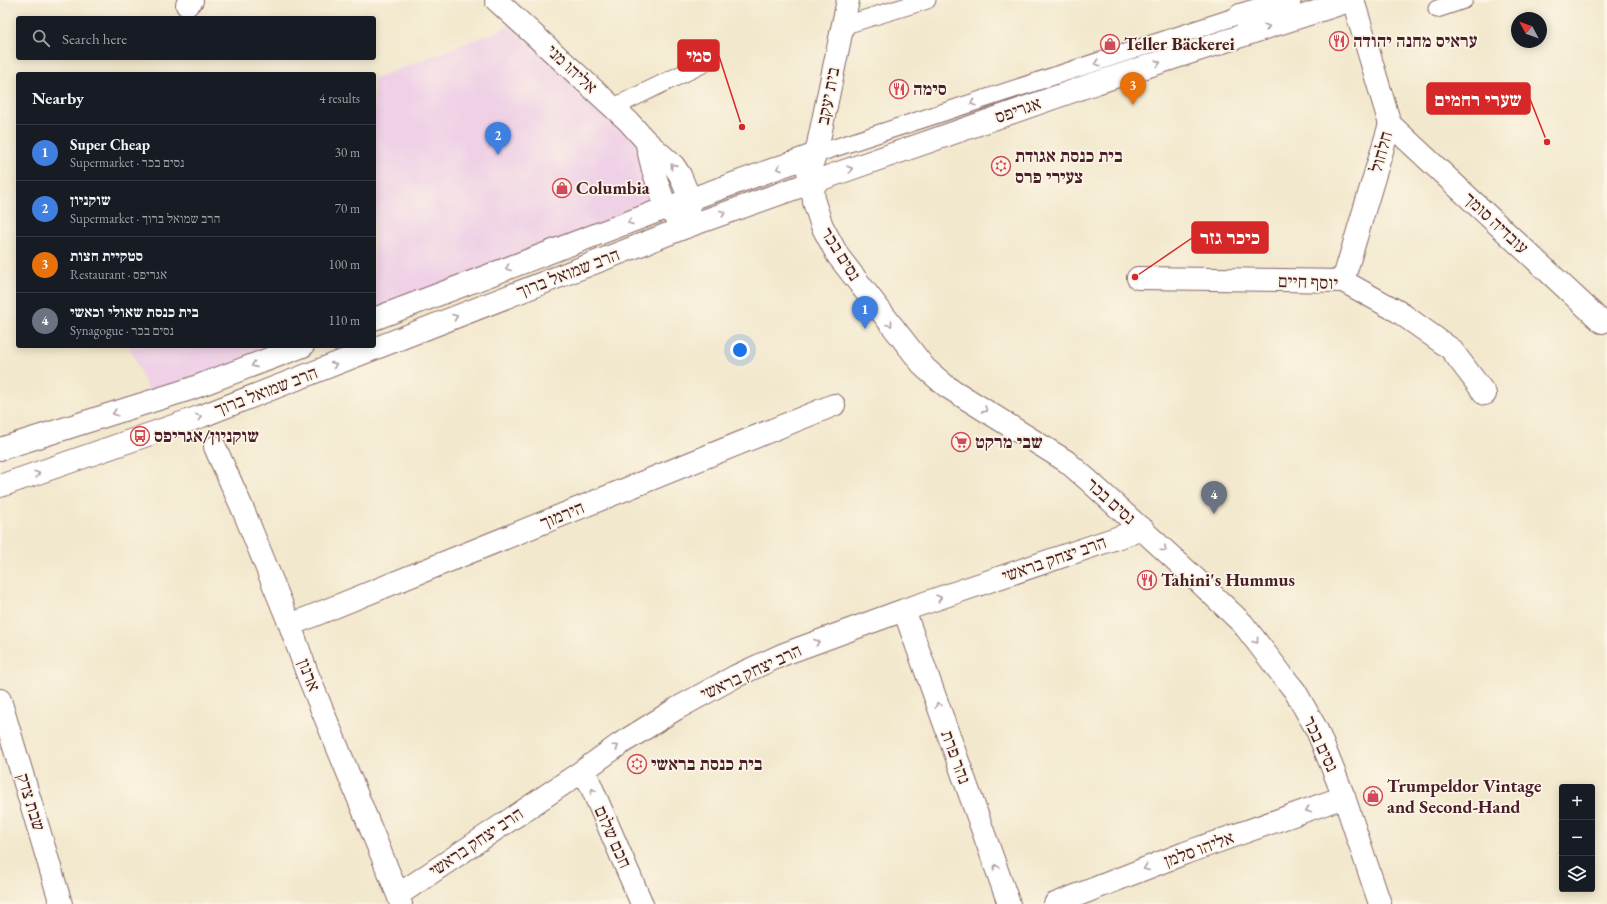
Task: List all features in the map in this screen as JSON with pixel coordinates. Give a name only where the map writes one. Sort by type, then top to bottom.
[{"type":"street","name":"אליהו מני","points":[[496,0],[628,120],[646,141],[674,166],[680,175],[690,200]]},
{"type":"street","name":"בית יעקב","points":[[804,184],[806,175],[826,151],[842,26],[848,0]]},
{"type":"street","name":"אגריפס","points":[[1238,8],[1290,0]]},
{"type":"street","name":"אגריפס","points":[[686,227],[804,184],[1096,83],[1353,0]]},
{"type":"street","name":"חלחול","points":[[1343,281],[1390,124],[1353,0]]},
{"type":"street","points":[[1230,39],[1240,28],[1242,22],[1238,8]]},
{"type":"street","name":"עובדיה סומך","points":[[1390,124],[1602,322]]},
{"type":"street","name":"אליהו מני","points":[[646,141],[666,208],[686,227]]},
{"type":"street","name":"אגריפס","points":[[690,200],[826,151]]},
{"type":"street","name":"נסים בכר","points":[[804,184],[814,202],[822,226],[838,256],[924,368],[946,386],[1066,461],[1143,529],[1242,624],[1295,691],[1317,730],[1344,797],[1380,904]]},
{"type":"street","points":[[686,227],[690,200]]},
{"type":"street","name":"הרב שמואל ברוך","points":[[376,318],[690,200]]},
{"type":"street","name":"הרב שמואל ברוך","points":[[0,486],[202,416],[686,227]]},
{"type":"street","name":"יוסף חיים","points":[[1138,278],[1343,281],[1399,312],[1451,349],[1485,394]]},
{"type":"street","name":"הרב שמואל ברוך","points":[[0,449],[190,389],[298,348]]},
{"type":"street","name":"הירמוך","points":[[290,625],[834,405]]},
{"type":"street","name":"ארנון","points":[[215,447],[244,512],[290,625],[307,673],[400,899]]},
{"type":"street","name":"הרב יצחק בראשי","points":[[400,899],[620,744],[676,709],[736,676],[784,654],[904,610],[1143,529]]},
{"type":"street","name":"נהר פרת","points":[[904,610],[1009,904]]},
{"type":"street","name":"שבת צדק","points":[[0,700],[61,904]]},
{"type":"street","name":"חכם שלום","points":[[584,770],[642,904]]},
{"type":"street","name":"אליהו סלמן","points":[[1054,904],[1185,853],[1344,797]]},
{"type":"lane","points":[[842,26],[927,0]]},
{"type":"lane","points":[[1437,9],[1464,0]]},
{"type":"lane","name":"אגריפס","points":[[826,151],[1238,8]]},
{"type":"lane","points":[[614,107],[707,62]]},
{"type":"shaded area","points":[[520,22],[628,121],[666,208],[376,318],[376,78]]},
{"type":"shaded area","points":[[130,348],[298,348],[153,401]]},
{"type":"place","name":"עראיס מחנה יהודה","points":[[1339,41]]},
{"type":"place","name":"Teller Bäckerei","points":[[1110,44]]},
{"type":"place","name":"סימה","points":[[899,89]]},
{"type":"place","name":"סטקיית חצות","points":[[1133,105]]},
{"type":"place","name":"סמי","points":[[742,127]]},
{"type":"place","name":"שערי רחמים","points":[[1547,142]]},
{"type":"place","name":"שוקניון","points":[[498,155]]},
{"type":"place","name":"בית כנסת אגודת צעירי פרס","points":[[1001,166]]},
{"type":"place","name":"Columbia","points":[[562,188]]},
{"type":"place","name":"כיכר גזר","points":[[1135,277]]},
{"type":"place","name":"Super Cheap","points":[[865,329]]},
{"type":"place","name":"שוקניון/אגריפס","points":[[140,436]]},
{"type":"place","name":"שבי מרקט","points":[[961,442]]},
{"type":"place","name":"בית כנסת שאולי וכאשי","points":[[1214,514]]},
{"type":"place","name":"Tahini's Hummus","points":[[1147,580]]},
{"type":"place","name":"בית כנסת בראשי","points":[[637,764]]},
{"type":"place","name":"Trumpeldor Vintage and Second-Hand","points":[[1373,796]]}]
